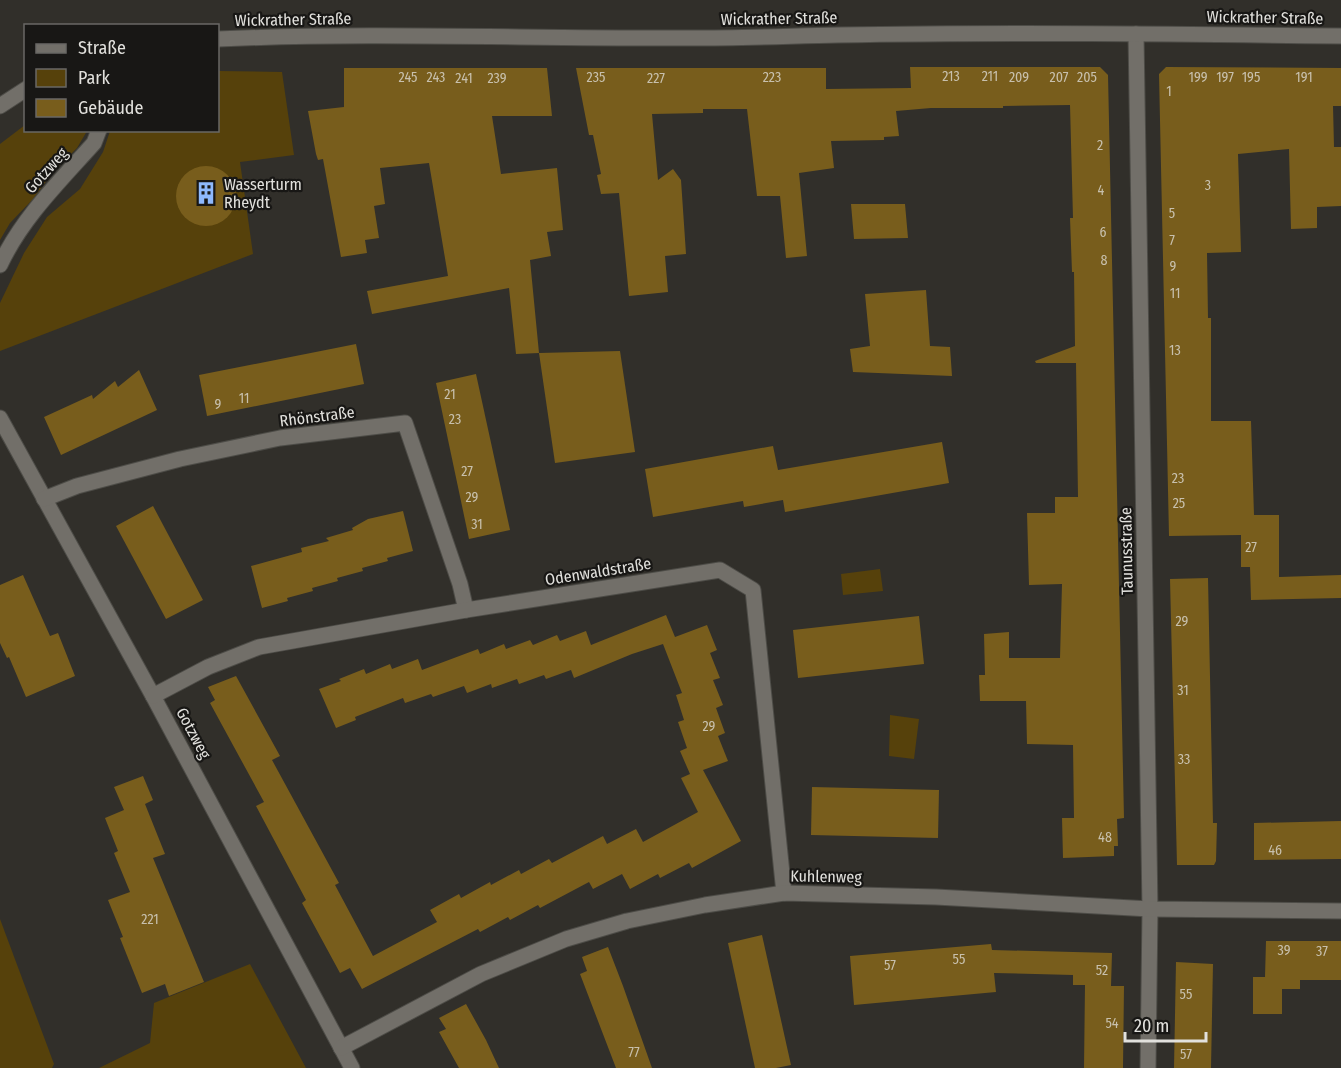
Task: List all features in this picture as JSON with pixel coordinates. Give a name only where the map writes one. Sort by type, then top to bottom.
[{"type":"street","name":"Wickrather Straße","points":[[219,39],[423,35],[693,38],[1136,34],[1341,36]]},
{"type":"street","name":"Taunusstraße","points":[[1136,34],[1150,909],[1148,1068]]},
{"type":"street","points":[[0,106],[24,90]]},
{"type":"street","name":"Gotzweg","points":[[0,265],[6,251],[36,207],[94,143],[98,132]]},
{"type":"street","name":"Gotzweg","points":[[0,418],[153,696],[352,1068]]},
{"type":"street","name":"Rhönstraße","points":[[44,499],[78,486],[180,459],[280,438],[405,423],[460,584],[466,610]]},
{"type":"street","name":"Odenwaldstraße","points":[[153,696],[208,667],[259,647],[466,610],[720,570],[753,590],[784,893]]},
{"type":"street","name":"Kuhlenweg","points":[[341,1048],[481,974],[566,939],[627,921],[784,893],[936,897],[1150,909],[1341,910]]},
{"type":"green space","points":[[219,71],[282,72],[294,155],[240,162],[253,254],[0,351],[0,303],[24,253],[47,217],[80,189],[103,152],[110,132],[219,132]]},
{"type":"green space","points":[[24,126],[24,132],[86,132],[77,148],[53,172],[33,199],[10,223],[0,240],[0,144]]},
{"type":"green space","points":[[880,569],[883,591],[843,595],[841,574]]},
{"type":"green space","points":[[890,715],[919,719],[914,759],[889,756]]},
{"type":"green space","points":[[0,919],[54,1064],[52,1068],[0,1068]]},
{"type":"green space","points":[[250,964],[306,1068],[99,1068],[150,1043],[154,1003]]},
{"type":"building","points":[[910,67],[1100,67],[1108,75],[1124,818],[1117,819],[1118,846],[1114,846],[1114,856],[1063,858],[1062,818],[1074,818],[1073,745],[1027,744],[1026,701],[980,701],[979,675],[985,675],[984,634],[1009,632],[1009,658],[1060,658],[1062,584],[1029,585],[1027,513],[1055,513],[1055,497],[1078,497],[1076,363],[1036,363],[1035,361],[1075,346],[1074,272],[1072,272],[1070,218],[1073,218],[1070,105],[896,111],[899,136],[884,137],[884,140],[831,141],[834,168],[799,173],[807,256],[786,258],[780,196],[757,196],[747,109],[703,109],[703,113],[652,114],[658,180],[673,169],[681,180],[686,254],[665,256],[668,292],[629,296],[619,193],[601,194],[597,175],[601,174],[593,135],[589,135],[576,68],[826,68],[826,89],[911,88]]},
{"type":"building","points":[[1166,67],[1341,68],[1341,106],[1333,106],[1334,147],[1341,147],[1341,206],[1317,207],[1317,228],[1291,229],[1289,149],[1238,154],[1241,252],[1207,253],[1208,318],[1211,318],[1211,421],[1251,421],[1254,515],[1279,515],[1279,577],[1341,575],[1341,598],[1251,600],[1250,567],[1241,567],[1241,535],[1169,536],[1159,74]]},
{"type":"building","points":[[344,68],[547,68],[552,116],[492,116],[501,174],[557,168],[563,230],[547,232],[551,256],[530,260],[539,353],[516,354],[509,288],[372,314],[367,291],[448,276],[429,163],[380,168],[385,204],[374,206],[379,238],[365,240],[367,253],[341,257],[323,159],[318,160],[316,154],[308,111],[344,107]]},
{"type":"building","name":"Wasserturm Rheydt","points":[[200,166],[212,166],[223,171],[231,179],[236,196],[234,208],[223,221],[212,226],[200,226],[189,221],[181,213],[176,202],[176,190],[181,179],[189,171]]},
{"type":"building","points":[[851,204],[905,204],[908,238],[854,239]]},
{"type":"building","points":[[926,290],[930,346],[950,347],[952,376],[853,372],[850,349],[870,346],[865,294]]},
{"type":"building","points":[[356,344],[364,384],[207,416],[199,375]]},
{"type":"building","points":[[620,351],[635,452],[555,463],[539,353]]},
{"type":"building","points":[[139,370],[157,410],[61,455],[44,417],[92,395],[93,399],[115,381],[118,387]]},
{"type":"building","points":[[476,374],[510,530],[469,539],[436,383]]},
{"type":"building","points":[[942,442],[949,483],[785,512],[783,500],[744,507],[743,501],[653,517],[645,469],[773,446],[778,470]]},
{"type":"building","points":[[153,506],[203,600],[166,619],[116,526]]},
{"type":"building","points":[[403,511],[413,551],[362,568],[363,571],[337,578],[338,581],[312,588],[313,591],[287,598],[288,601],[262,608],[251,566],[302,552],[301,548],[329,541],[326,538],[353,530],[352,528],[368,519]]},
{"type":"building","points":[[23,575],[50,636],[58,633],[75,676],[26,697],[9,657],[7,658],[0,643],[0,585]]},
{"type":"building","points":[[1208,578],[1213,823],[1217,823],[1216,861],[1214,865],[1177,865],[1170,579]]},
{"type":"building","points":[[666,615],[675,637],[707,625],[717,650],[710,653],[720,678],[713,680],[723,705],[716,708],[725,733],[718,736],[728,761],[703,770],[741,841],[692,868],[689,863],[660,878],[658,874],[630,889],[622,874],[593,889],[589,882],[540,908],[538,905],[510,920],[508,917],[480,932],[478,929],[362,989],[350,968],[340,973],[302,903],[306,900],[256,806],[264,802],[210,703],[215,700],[208,687],[236,676],[280,756],[272,760],[339,883],[335,885],[373,956],[437,922],[430,910],[459,894],[461,898],[490,882],[491,885],[519,870],[521,874],[549,859],[552,863],[603,836],[607,844],[636,829],[643,842],[698,812],[681,778],[690,774],[680,751],[687,748],[678,722],[684,720],[676,695],[682,693],[663,644],[574,678],[571,670],[546,679],[544,675],[519,684],[517,679],[492,688],[491,684],[467,693],[464,686],[433,697],[431,694],[405,703],[403,698],[355,717],[356,720],[336,728],[319,689],[364,669],[366,674],[390,664],[392,669],[418,659],[422,670],[478,649],[480,654],[504,644],[506,649],[530,640],[533,645],[557,635],[560,641],[586,631],[591,645]]},
{"type":"building","points":[[919,616],[924,664],[798,678],[793,630]]},
{"type":"building","points":[[143,776],[153,800],[145,804],[165,854],[153,858],[204,982],[169,996],[165,984],[142,993],[108,900],[130,892],[114,853],[118,851],[105,818],[124,810],[114,787]]},
{"type":"building","points":[[812,787],[939,790],[938,838],[811,835]]},
{"type":"building","points":[[1341,821],[1341,859],[1254,860],[1254,823]]},
{"type":"building","points":[[762,935],[791,1065],[776,1068],[755,1068],[728,943]]},
{"type":"building","points":[[1266,941],[1341,941],[1341,980],[1300,980],[1300,989],[1282,989],[1282,1014],[1253,1014],[1253,977],[1265,977]]},
{"type":"building","points":[[991,944],[992,950],[1112,953],[1111,986],[1124,986],[1123,1068],[1084,1068],[1085,985],[1073,985],[1073,975],[994,973],[996,992],[854,1005],[850,956]]},
{"type":"building","points":[[608,947],[652,1068],[616,1068],[580,974],[587,971],[582,957]]},
{"type":"building","points":[[1176,962],[1213,964],[1211,1068],[1174,1068]]},
{"type":"building","points":[[466,1004],[499,1068],[459,1068],[439,1032],[446,1029],[439,1018]]},
{"type":"place","name":"Wasserturm Rheydt","points":[[206,193]]}]
